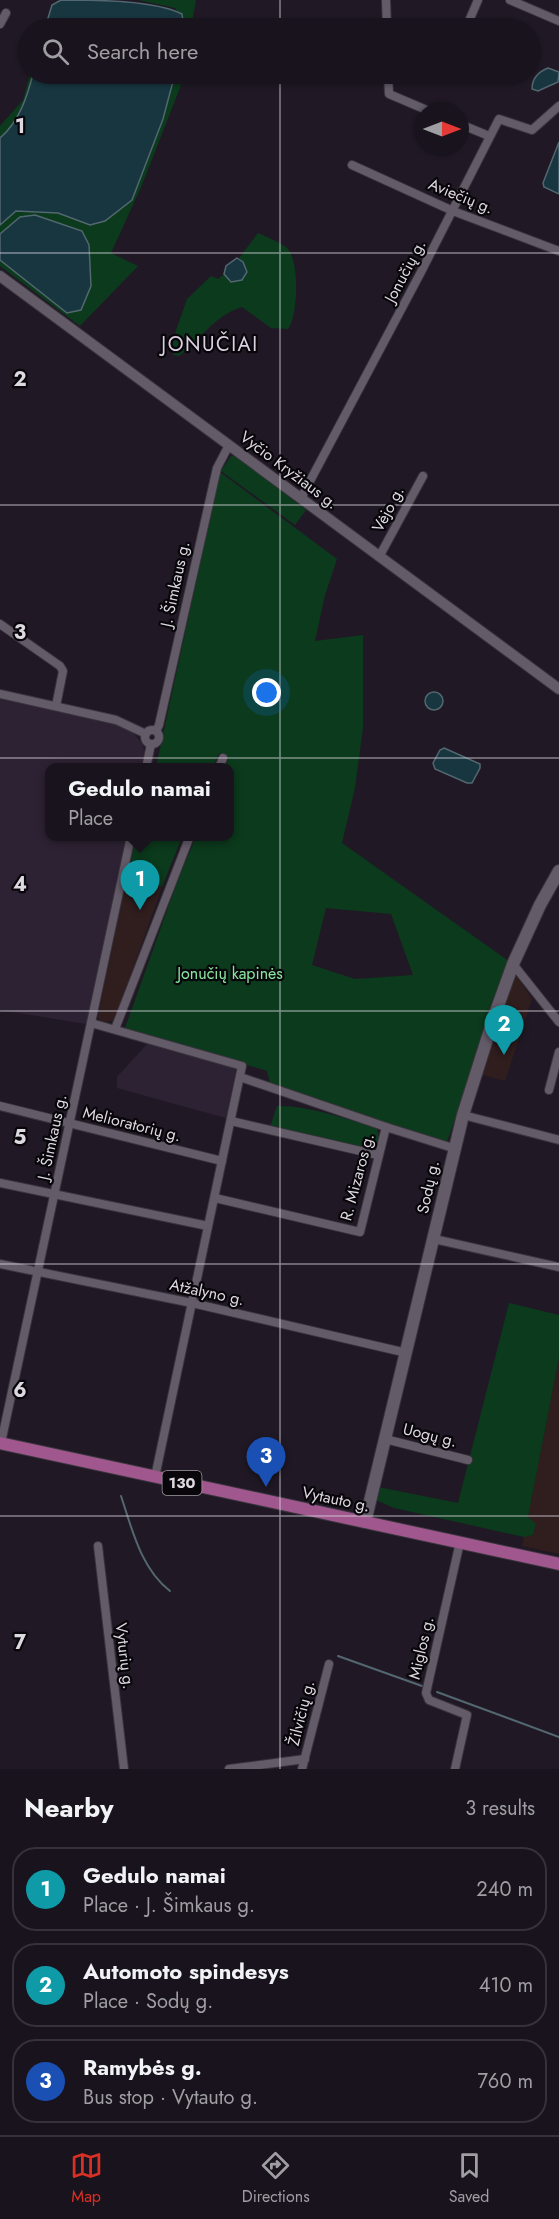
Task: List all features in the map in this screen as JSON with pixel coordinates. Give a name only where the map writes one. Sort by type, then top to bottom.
[{"type":"main road","name":"Sodų g.","points":[[365,1522],[434,1239],[453,1148],[513,964],[537,910],[558,875]]},
{"type":"main road","name":"Vytauto g.","points":[[1,1443],[559,1564]]},
{"type":"street","points":[[386,0],[387,18]]},
{"type":"street","points":[[470,18],[478,0]]},
{"type":"street","points":[[510,0],[523,2],[559,21]]},
{"type":"street","points":[[0,24],[6,13]]},
{"type":"street","points":[[388,84],[389,94],[415,105]]},
{"type":"street","name":"Jonučių g.","points":[[301,498],[453,211],[499,119],[532,130],[559,106]]},
{"type":"street","points":[[469,128],[489,136]]},
{"type":"street","name":"Aviečių g.","points":[[352,165],[453,211],[559,251]]},
{"type":"street","name":"Vyčio Kryžiaus g.","points":[[0,276],[559,690]]},
{"type":"street","name":"J. Šimkaus g.","points":[[147,763],[151,744],[157,743],[159,739],[156,731],[217,468],[229,445]]},
{"type":"street","name":"Vėjo g.","points":[[379,557],[423,476]]},
{"type":"street","points":[[0,624],[60,666],[63,671],[56,706]]},
{"type":"street","points":[[0,694],[116,720],[146,734]]},
{"type":"street","points":[[146,734],[151,730],[156,731]]},
{"type":"street","points":[[146,734],[146,740],[151,744]]},
{"type":"street","points":[[221,763],[223,758]]},
{"type":"street","name":"J. Šimkaus g.","points":[[1,1443],[130,841]]},
{"type":"street","points":[[115,1029],[188,841]]},
{"type":"street","points":[[513,964],[559,1022]]},
{"type":"street","points":[[91,1023],[242,1066],[155,1477]]},
{"type":"street","points":[[549,1090],[559,1053]]},
{"type":"street","points":[[240,1077],[386,1127]]},
{"type":"street","name":"Melioratorių g.","points":[[0,1106],[222,1161]]},
{"type":"street","points":[[463,1115],[559,1140]]},
{"type":"street","points":[[231,1121],[378,1155]]},
{"type":"street","name":"R. Mizaros g.","points":[[215,1198],[360,1232],[386,1127],[453,1148]]},
{"type":"street","points":[[0,1183],[208,1226]]},
{"type":"street","points":[[434,1239],[559,1267]]},
{"type":"street","name":"Atžalyno g.","points":[[0,1264],[192,1303],[407,1353]]},
{"type":"street","name":"Uogų g.","points":[[385,1439],[468,1460]]},
{"type":"street","name":"Miglos g.","points":[[455,1769],[467,1715],[429,1700],[426,1693],[460,1542]]},
{"type":"street","name":"Vyturių g.","points":[[98,1546],[124,1769]]},
{"type":"street","name":"Žilvičių g.","points":[[302,1769],[329,1664]]},
{"type":"street","points":[[229,1769],[305,1759]]},
{"type":"shaded area","points":[[0,698],[124,726],[132,731],[143,745],[144,753],[142,763],[45,763],[45,841],[126,841],[86,1024],[0,1010]]},
{"type":"shaded area","points":[[127,876],[162,887],[117,1013],[112,1021],[101,1022],[98,1017]]},
{"type":"shaded area","points":[[514,972],[532,999],[505,1081],[479,1074]]},
{"type":"shaded area","points":[[149,1042],[234,1066],[236,1069],[226,1118],[117,1088],[117,1077]]},
{"type":"shaded area","points":[[559,1358],[559,1554],[522,1546]]},
{"type":"green space","points":[[138,0],[196,0],[193,18],[182,18],[175,8]]},
{"type":"green space","points":[[27,84],[30,84],[21,109],[7,132],[0,138],[0,126],[23,100]]},
{"type":"green space","points":[[172,84],[181,84],[142,185],[111,253],[138,266],[80,326],[0,266],[0,260],[67,313],[91,286],[90,272],[20,217],[0,234],[0,225],[16,211],[58,213],[90,225],[106,220],[132,200],[163,119]]},
{"type":"green space","points":[[258,233],[284,246],[291,254],[296,276],[296,301],[288,329],[271,328],[242,307],[216,322],[179,356],[173,355],[173,339],[187,299],[211,276],[218,279],[224,274],[231,282],[243,278],[247,272],[239,258]]},
{"type":"green space","points":[[231,456],[236,456],[306,510],[295,525],[221,471]]},
{"type":"green space","name":"Jonučių kapinės","points":[[220,472],[337,559],[325,595],[315,641],[363,635],[363,728],[355,788],[342,843],[510,962],[447,1142],[271,1087],[267,1071],[125,1028],[179,877],[194,841],[234,841],[234,763],[227,763],[228,760],[219,753],[215,763],[157,763]],"holes":[[[326,908],[391,914],[413,975],[355,979],[312,965]]]},
{"type":"green space","points":[[135,841],[180,841],[162,887],[127,876]]},
{"type":"green space","points":[[277,1106],[314,1110],[366,1125],[377,1129],[380,1141],[369,1150],[270,1127]]},
{"type":"green space","points":[[509,1303],[559,1315],[559,1358],[528,1517],[536,1524],[533,1535],[524,1537],[394,1508],[376,1500],[378,1487],[458,1503]]},
{"type":"water","points":[[61,0],[140,3],[170,9],[182,14],[183,18],[48,18],[52,5]]},
{"type":"water","points":[[548,68],[559,72],[558,82],[538,91],[532,89],[533,84],[541,84],[541,71]]},
{"type":"water","points":[[30,84],[172,84],[163,119],[132,200],[105,221],[90,225],[58,213],[16,211],[0,225],[0,138],[17,117]]},
{"type":"water","points":[[559,142],[559,194],[544,187],[543,183]]},
{"type":"water","points":[[35,215],[82,231],[89,245],[91,286],[81,310],[67,313],[0,260],[0,234],[20,217]]},
{"type":"water","points":[[237,258],[243,262],[247,272],[242,280],[231,282],[224,274],[226,266]]},
{"type":"water","points":[[434,692],[440,695],[443,701],[440,707],[434,710],[428,707],[425,701],[428,695]]},
{"type":"water","points":[[444,748],[480,764],[472,783],[435,769],[433,763],[440,750]]},
{"type":"waterway","points":[[121,1496],[145,1560],[160,1582],[170,1591]]},
{"type":"waterway","points":[[338,1656],[422,1686]]},
{"type":"waterway","points":[[437,1692],[559,1737]]},
{"type":"place","name":"Gedulo namai","points":[[140,910]]},
{"type":"place","name":"Automoto spindesys","points":[[504,1055]]},
{"type":"place","name":"Ramybės g.","points":[[266,1487]]},
{"type":"district","name":"JONUČIAI","points":[[210,344]]}]
